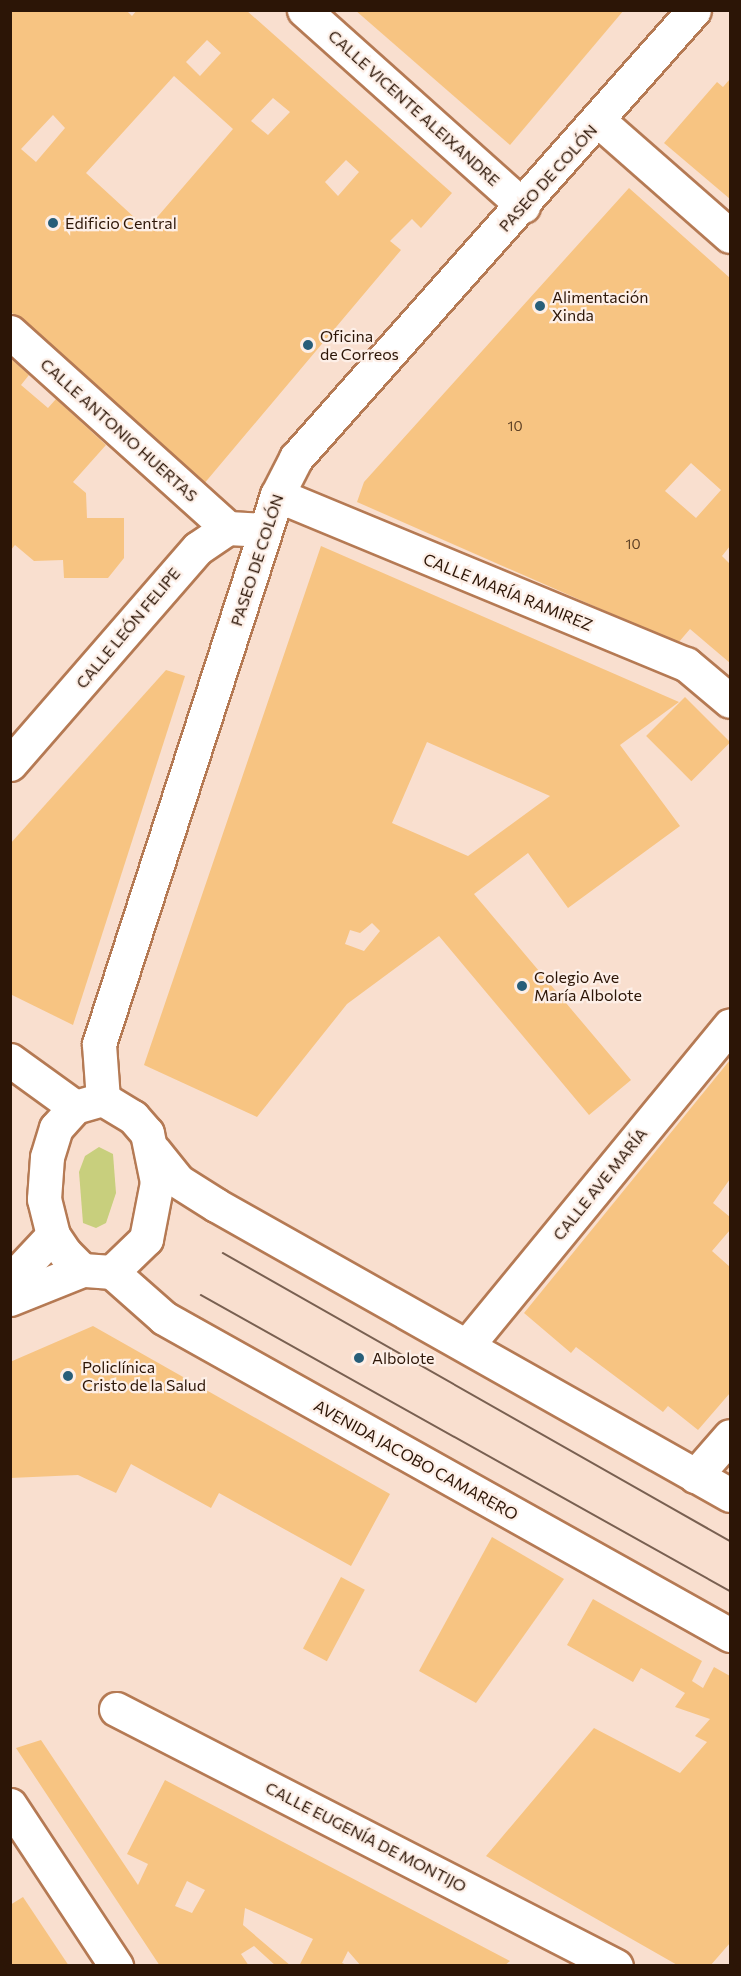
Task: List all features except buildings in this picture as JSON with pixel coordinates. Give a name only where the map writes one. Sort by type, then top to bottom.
[{"type":"street","name":"CALLE VICENTE ALEIXANDRE","points":[[304,10],[523,206]]},
{"type":"street","name":"PASEO DE COLÓN","points":[[89,1103],[99,1044],[265,530],[277,495],[296,458],[599,121],[694,10]]},
{"type":"street","points":[[599,121],[730,236]]},
{"type":"street","name":"CALLE ANTONIO HUERTAS","points":[[10,332],[228,528]]},
{"type":"street","name":"CALLE MARÍA RAMIREZ","points":[[277,495],[686,664],[730,701]]},
{"type":"street","points":[[228,528],[265,530]]},
{"type":"street","name":"CALLE LEÓN FELIPE","points":[[10,764],[198,548],[228,528]]},
{"type":"street","name":"CALLE AVE MARÍA","points":[[469,1343],[730,1024]]},
{"type":"street","points":[[10,1060],[89,1103],[133,1117],[154,1151],[178,1181],[207,1199],[469,1343],[730,1495]]},
{"type":"street","points":[[89,1103],[56,1128],[47,1157],[44,1198],[53,1235],[97,1271]]},
{"type":"street","points":[[10,1299],[131,1259],[154,1217],[154,1151]]},
{"type":"street","points":[[10,1281],[53,1235]]},
{"type":"street","name":"AVENIDA JACOBO CAMARERO","points":[[97,1271],[164,1318],[730,1635]]},
{"type":"street","points":[[695,1476],[730,1436]]},
{"type":"street","name":"CALLE EUGENÍA DE MONTIJO","points":[[116,1709],[616,1965]]},
{"type":"street","points":[[10,1805],[116,1965]]},
{"type":"green space","points":[[99,1147],[113,1154],[116,1193],[106,1223],[96,1228],[83,1223],[79,1172],[85,1156]]},
{"type":"tram line","points":[[223,1253],[730,1541]]},
{"type":"tram line","points":[[201,1295],[730,1591]]},
{"type":"place","name":"Edificio Central","points":[[53,223]]},
{"type":"place","name":"Alimentación Xinda","points":[[540,306]]},
{"type":"place","name":"Oficina de Correos","points":[[308,345]]},
{"type":"place","name":"Colegio Ave María Albolote","points":[[522,986]]},
{"type":"place","name":"Albolote","points":[[359,1358]]},
{"type":"place","name":"Policlínica Cristo de la Salud","points":[[68,1376]]}]
